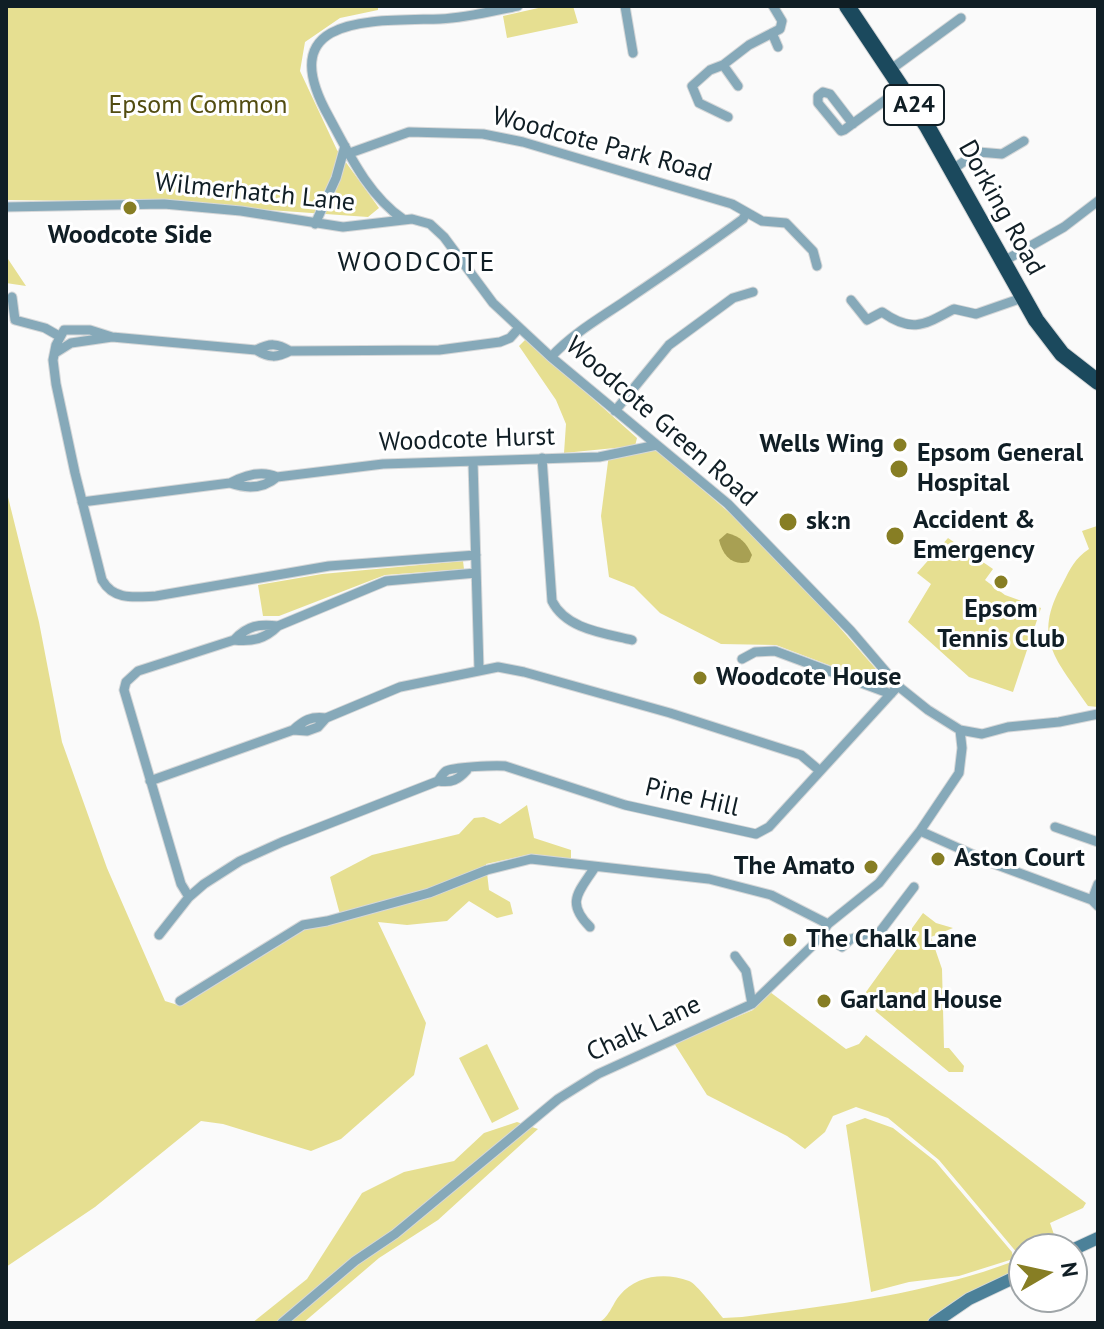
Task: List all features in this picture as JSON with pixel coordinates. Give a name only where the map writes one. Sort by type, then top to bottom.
[{"type":"highway","name":"Dorking Road","points":[[852,8],[953,169],[1022,298],[1062,354],[1098,382]]},
{"type":"main road","points":[[934,1323],[969,1299],[1008,1281]]},
{"type":"street","points":[[403,219],[388,209],[378,197],[313,87],[311,62],[321,40],[346,27],[369,21],[451,18],[518,6]]},
{"type":"street","points":[[625,6],[633,53]]},
{"type":"street","points":[[728,117],[703,107],[692,90],[695,82],[749,45],[780,29],[782,21],[773,6]]},
{"type":"street","points":[[890,70],[961,18]]},
{"type":"street","points":[[772,33],[778,47]]},
{"type":"street","points":[[723,65],[738,86]]},
{"type":"street","points":[[853,124],[902,88]]},
{"type":"street","name":"Woodcote Park Road","points":[[348,150],[409,132],[452,131],[496,135],[742,207],[746,213],[762,221],[783,222],[813,251],[817,266]]},
{"type":"street","points":[[953,169],[978,152],[1002,154],[1024,141]]},
{"type":"street","points":[[315,224],[348,150]]},
{"type":"street","points":[[1004,261],[1064,227],[1098,201]]},
{"type":"street","name":"Wilmerhatch Lane","points":[[6,207],[164,204],[241,211],[343,227],[403,219]]},
{"type":"street","points":[[551,357],[611,310],[712,242],[743,219],[746,213]]},
{"type":"street","name":"Woodcote Green Road","points":[[403,219],[420,219],[439,232],[493,303],[519,328],[728,504],[851,631],[895,690],[960,730]]},
{"type":"street","points":[[615,411],[669,345],[733,298],[753,292]]},
{"type":"street","points":[[12,297],[15,320],[38,325],[59,336]]},
{"type":"street","points":[[851,300],[867,320],[882,312],[895,321],[915,325],[935,320],[954,309],[976,314],[1022,298]]},
{"type":"street","points":[[476,555],[329,566],[175,593],[132,597],[114,593],[102,580],[82,502],[59,406],[55,353],[59,336],[64,330],[74,328],[112,337],[256,350],[268,344],[290,351],[439,350],[500,342],[510,338],[519,328]]},
{"type":"street","points":[[55,353],[71,343],[112,337]]},
{"type":"street","name":"Woodcote Hurst","points":[[82,502],[230,483],[243,487],[266,485],[277,477],[383,464],[599,457],[657,445]]},
{"type":"street","points":[[542,458],[550,586],[557,612],[566,621],[632,640]]},
{"type":"street","points":[[473,462],[479,670]]},
{"type":"street","points":[[189,897],[181,884],[150,781],[124,690],[126,682],[138,671],[234,640],[244,629],[260,625],[278,626],[386,581],[476,573]]},
{"type":"street","points":[[742,659],[755,652],[775,651],[895,690]]},
{"type":"street","points":[[150,781],[293,730],[307,731],[318,727],[326,718],[400,687],[498,667],[670,713],[801,755],[820,771]]},
{"type":"street","name":"Pine Hill","points":[[159,935],[189,897],[240,861],[438,781],[458,779],[467,770],[485,764],[505,766],[625,805],[749,834],[763,832],[895,690]]},
{"type":"street","points":[[960,730],[982,734],[1008,727],[1098,714]]},
{"type":"street","name":"Chalk Lane","points":[[282,1323],[355,1261],[395,1234],[584,1081],[752,1004],[825,929],[879,883],[920,831],[959,773],[960,730]]},
{"type":"street","points":[[1055,827],[1098,842]]},
{"type":"street","points":[[920,831],[1095,903],[1098,884]]},
{"type":"street","points":[[180,1001],[303,925],[429,893],[487,870],[531,859],[709,879],[771,895],[825,929],[842,947],[851,939],[870,933],[876,937],[914,887]]},
{"type":"street","points":[[590,927],[577,914],[575,903],[595,867]]},
{"type":"street","points":[[735,956],[746,971],[752,1004]]},
{"type":"green space","name":"Epsom Common","points":[[6,6],[378,6],[378,10],[340,18],[305,42],[300,71],[337,150],[379,208],[368,217],[156,202],[6,200]]},
{"type":"green space","points":[[547,6],[573,6],[578,23],[507,38],[503,16]]},
{"type":"green space","points":[[6,256],[26,286],[6,283]]},
{"type":"green space","points":[[526,339],[637,438],[635,446],[564,453],[566,424],[556,400],[519,346]]},
{"type":"green space","points":[[657,450],[732,515],[827,613],[889,684],[886,690],[776,645],[721,644],[660,613],[634,587],[609,577],[601,516],[609,454]]},
{"type":"green space","points":[[6,489],[39,622],[62,742],[107,868],[165,1001],[181,1006],[304,930],[342,922],[330,877],[372,855],[459,834],[474,818],[484,817],[500,824],[527,805],[534,838],[571,850],[571,859],[531,854],[486,864],[489,890],[510,902],[513,914],[497,918],[469,901],[447,921],[407,925],[378,922],[426,1023],[414,1075],[341,1139],[311,1151],[223,1124],[201,1121],[95,1207],[6,1267]]},
{"type":"green space","points":[[1097,526],[1098,707],[1088,706],[1058,662],[1049,634],[1054,602],[1073,564],[1089,549],[1082,531]]},
{"type":"green space","points":[[948,538],[993,569],[985,580],[1005,595],[1041,608],[1013,692],[969,677],[908,622],[931,584],[917,573]]},
{"type":"green space","points":[[463,561],[464,569],[385,575],[279,616],[263,616],[258,585],[322,574]]},
{"type":"green space","points":[[923,913],[936,923],[953,928],[931,937],[942,969],[944,1048],[949,1048],[964,1066],[963,1072],[949,1072],[868,1005],[866,992]]},
{"type":"green space","points":[[766,989],[846,1049],[859,1044],[866,1035],[1086,1203],[1083,1208],[1050,1223],[1053,1233],[1008,1233],[1008,1242],[939,1160],[888,1118],[856,1107],[833,1116],[825,1132],[805,1149],[787,1136],[707,1095],[674,1043],[753,1010]]},
{"type":"green space","points":[[487,1044],[519,1109],[492,1123],[459,1058]]},
{"type":"green space","points":[[865,1118],[893,1128],[935,1161],[1008,1247],[1008,1261],[959,1276],[909,1282],[871,1292],[846,1125]]},
{"type":"green space","points":[[517,1122],[538,1129],[438,1220],[379,1258],[303,1323],[252,1323],[307,1279],[362,1193],[404,1172],[454,1161],[484,1133]]},
{"type":"green space","points":[[1008,1263],[1008,1277],[926,1323],[597,1323],[605,1318],[627,1288],[652,1277],[689,1281],[723,1318],[881,1297]]},
{"type":"shaded area","points":[[727,533],[745,543],[752,555],[749,562],[733,561],[726,555],[719,540]]},
{"type":"place","name":"Woodcote Side","points":[[130,208]]},
{"type":"place","name":"Wells Wing","points":[[900,445]]},
{"type":"place","name":"Epsom General Hospital","points":[[899,469]]},
{"type":"place","name":"sk:n","points":[[788,522]]},
{"type":"place","name":"Accident & Emergency","points":[[895,536]]},
{"type":"place","name":"Epsom Tennis Club","points":[[1001,582]]},
{"type":"place","name":"Woodcote House","points":[[700,678]]},
{"type":"place","name":"Aston Court","points":[[938,859]]},
{"type":"place","name":"The Amato","points":[[871,867]]},
{"type":"place","name":"The Chalk Lane","points":[[790,940]]},
{"type":"place","name":"Garland House","points":[[824,1001]]},
{"type":"district","name":"WOODCOTE","points":[[417,263]]}]
